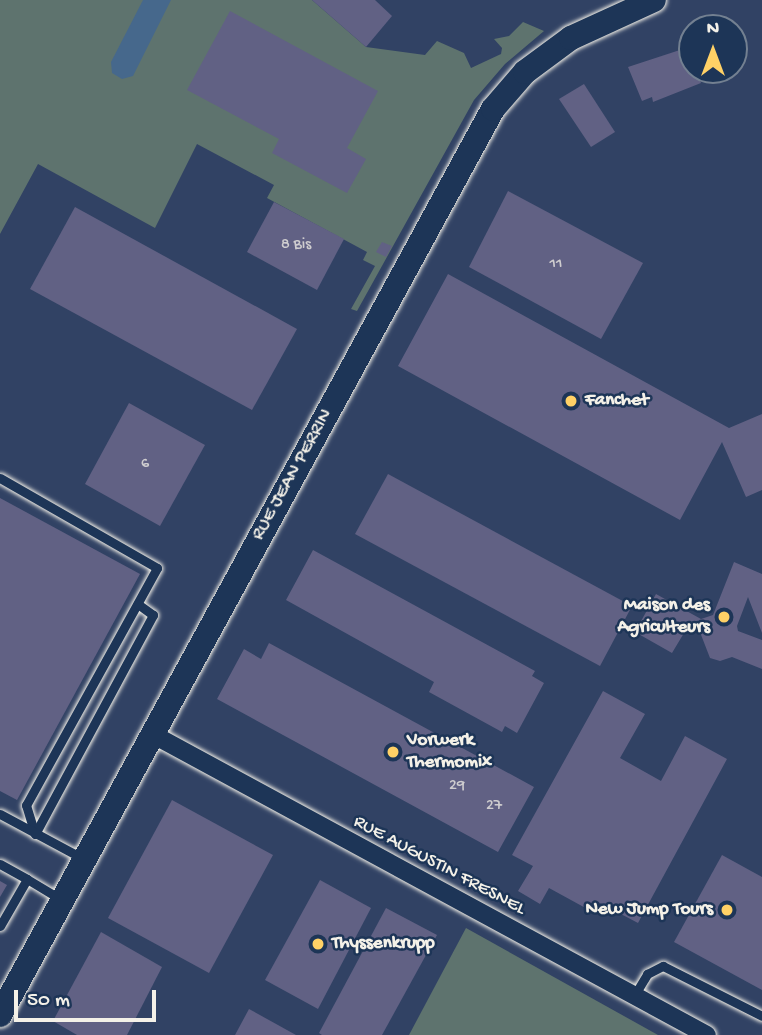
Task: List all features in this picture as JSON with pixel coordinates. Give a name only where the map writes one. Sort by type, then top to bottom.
[{"type":"street","name":"RUE JEAN PERRIN","points":[[3,1000],[62,900],[494,109],[525,72],[571,38],[654,0]]},
{"type":"street","name":"RUE AUGUSTIN FRESNEL","points":[[152,734],[706,1035]]},
{"type":"lane","points":[[0,478],[157,568],[26,805],[35,834]]},
{"type":"lane","points":[[35,834],[153,615],[138,604]]},
{"type":"lane","points":[[0,814],[84,858]]},
{"type":"lane","points":[[0,864],[62,900]]},
{"type":"lane","points":[[0,926],[27,879]]},
{"type":"lane","points":[[634,996],[648,974],[663,966],[762,1016]]},
{"type":"green space","points":[[0,0],[312,0],[366,47],[425,55],[437,41],[464,53],[471,68],[501,54],[502,48],[494,39],[509,36],[523,22],[544,31],[505,64],[474,100],[357,311],[351,309],[375,266],[363,260],[367,252],[267,198],[274,185],[197,144],[155,228],[38,164],[0,234]]},
{"type":"green space","points":[[466,928],[658,1035],[409,1035]]},
{"type":"water","points":[[143,0],[171,0],[133,76],[122,79],[112,73],[111,62]]},
{"type":"building","points":[[312,0],[375,0],[392,16],[366,47]]},
{"type":"building","points":[[230,11],[378,91],[347,148],[366,159],[347,193],[272,153],[279,139],[187,90]]},
{"type":"building","points":[[678,51],[678,84],[698,84],[653,102],[652,97],[642,101],[628,67]]},
{"type":"building","points":[[584,84],[615,132],[591,147],[559,99]]},
{"type":"building","points":[[508,191],[643,263],[601,339],[469,267]]},
{"type":"building","points":[[274,202],[344,239],[317,290],[247,252]]},
{"type":"building","points":[[75,207],[297,329],[252,410],[30,289]]},
{"type":"building","points":[[382,242],[392,246],[386,257],[376,252]]},
{"type":"building","name":"Fanchet","points":[[448,274],[729,428],[762,414],[762,490],[746,497],[722,442],[680,520],[398,366]]},
{"type":"building","points":[[129,403],[205,445],[160,526],[85,484]]},
{"type":"building","points":[[388,474],[632,606],[600,666],[355,534]]},
{"type":"building","points":[[0,498],[140,574],[17,800],[0,791]]},
{"type":"building","points":[[313,550],[535,671],[532,676],[544,683],[517,733],[505,726],[502,732],[429,692],[434,682],[286,600]]},
{"type":"building","name":"Maison des Agriculteurs","points":[[734,562],[762,574],[762,633],[748,597],[737,626],[738,631],[762,640],[762,669],[732,657],[720,661],[710,658],[698,627],[690,623],[672,653],[635,632],[656,594],[701,619],[713,615]]},
{"type":"building","points":[[269,643],[534,787],[498,852],[217,699],[244,649],[261,659]]},
{"type":"building","points":[[603,691],[645,714],[620,758],[661,781],[685,736],[727,759],[638,923],[596,901],[591,911],[549,888],[540,904],[518,891],[533,866],[512,855]]},
{"type":"building","points":[[172,800],[273,855],[209,973],[108,918]]},
{"type":"building","name":"New Jump Tours","points":[[722,855],[762,877],[762,990],[674,942]]},
{"type":"building","name":"Thyssenkrupp","points":[[320,880],[371,908],[318,1009],[265,980]]},
{"type":"building","points":[[0,881],[7,885],[0,897]]},
{"type":"building","points":[[386,908],[437,935],[382,1035],[322,1035],[319,1033]]},
{"type":"building","points":[[101,932],[162,967],[127,1035],[77,1035],[53,1021]]},
{"type":"building","points":[[249,1009],[296,1035],[235,1035]]},
{"type":"place","name":"Fanchet","points":[[571,401]]},
{"type":"place","name":"Maison des Agriculteurs","points":[[724,617]]},
{"type":"place","name":"Vorwerk Thermomix","points":[[393,752]]},
{"type":"place","name":"New Jump Tours","points":[[727,910]]},
{"type":"place","name":"Thyssenkrupp","points":[[318,944]]}]
